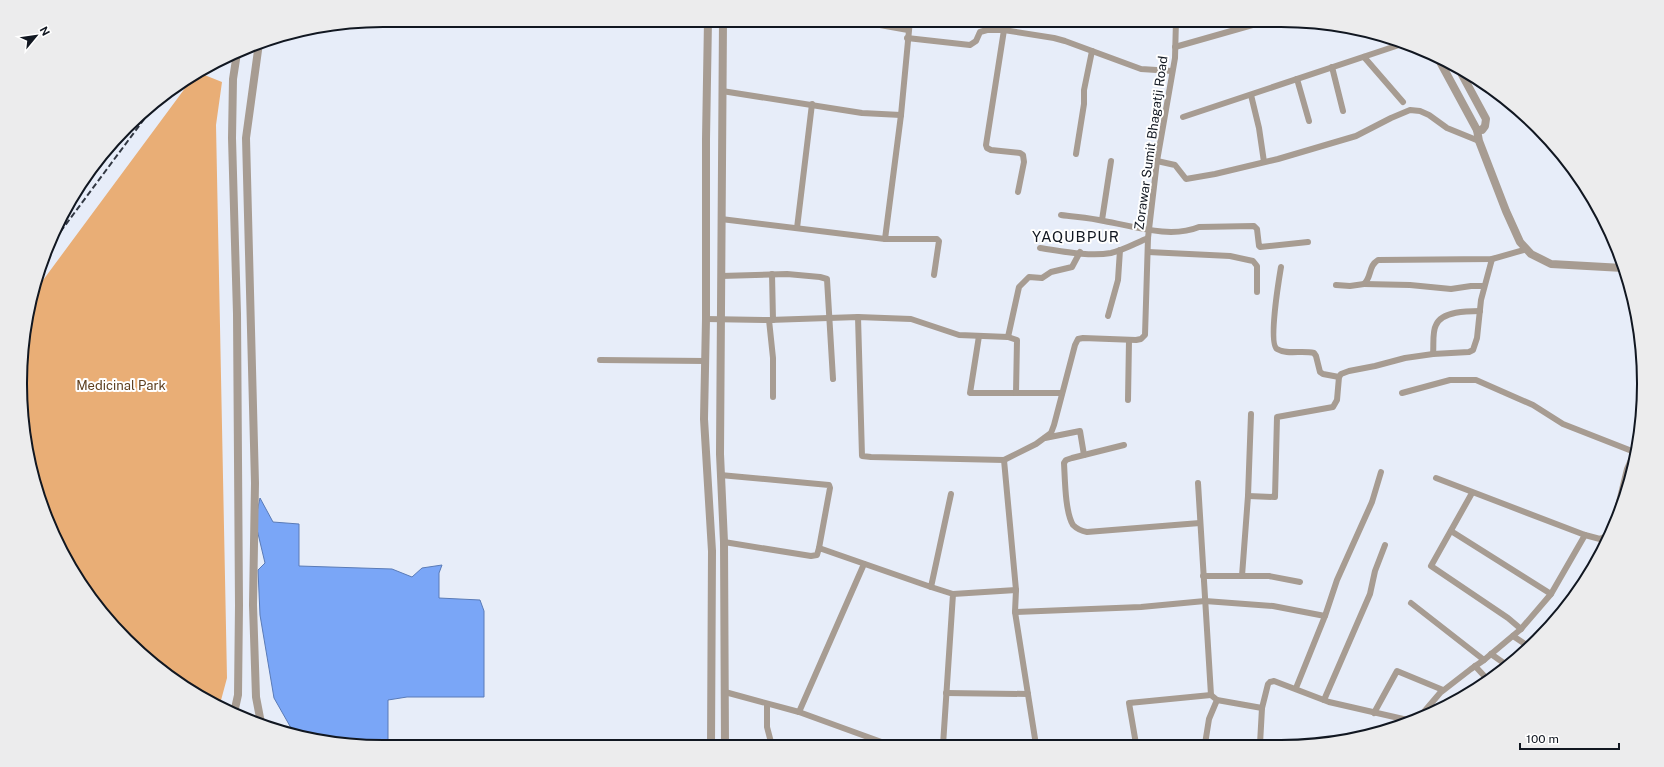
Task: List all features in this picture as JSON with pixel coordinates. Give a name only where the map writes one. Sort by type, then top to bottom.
[{"type":"street","points":[[708,27],[704,419],[712,551],[711,740]]},
{"type":"street","points":[[723,27],[720,475],[724,542],[725,740]]},
{"type":"street","points":[[891,27],[908,30]]},
{"type":"street","points":[[885,239],[901,116],[909,27]]},
{"type":"street","name":"Zorawar Sumit Bhagatji Road","points":[[1004,460],[1036,444],[1052,430],[1075,345],[1078,339],[1129,340],[1141,339],[1145,335],[1148,238],[1157,162],[1172,71],[1176,27]]},
{"type":"street","points":[[1175,47],[1245,27]]},
{"type":"street","points":[[908,38],[970,45],[976,41],[980,32],[987,30],[1004,30],[1065,41],[1141,68],[1172,71]]},
{"type":"street","points":[[1004,30],[986,145],[987,148],[991,150],[1020,153],[1023,155],[1024,162],[1018,192]]},
{"type":"street","points":[[1183,117],[1396,46]]},
{"type":"street","points":[[258,50],[246,138],[255,483],[253,605],[256,698],[261,718]]},
{"type":"street","points":[[1076,154],[1084,104],[1084,90],[1092,51]]},
{"type":"street","points":[[1364,57],[1403,102]]},
{"type":"street","points":[[235,707],[238,696],[239,612],[237,314],[232,138],[233,79],[236,59]]},
{"type":"street","points":[[1443,66],[1477,130],[1479,141],[1506,211],[1520,242],[1531,254],[1551,264],[1618,268]]},
{"type":"street","points":[[1332,68],[1343,111]]},
{"type":"street","points":[[1464,78],[1486,119],[1485,126],[1482,130],[1477,130]]},
{"type":"street","points":[[1297,79],[1309,122]]},
{"type":"street","points":[[722,91],[862,113],[901,116]]},
{"type":"street","points":[[1251,94],[1259,128],[1264,162]]},
{"type":"street","points":[[797,228],[812,104]]},
{"type":"street","points":[[1157,162],[1175,165],[1186,179],[1215,174],[1356,136],[1410,110],[1420,111],[1429,115],[1447,128],[1479,141]]},
{"type":"street","points":[[1102,220],[1111,161]]},
{"type":"street","points":[[1061,215],[1102,220],[1149,230],[1170,231],[1193,230],[1199,227],[1254,226],[1257,229],[1260,247],[1308,242]]},
{"type":"street","points":[[721,219],[885,239],[938,240],[934,275]]},
{"type":"street","points":[[1040,248],[1110,253],[1148,238]]},
{"type":"street","points":[[1364,284],[1368,278],[1372,265],[1378,260],[1492,259],[1527,249]]},
{"type":"street","points":[[1108,316],[1118,280],[1120,250]]},
{"type":"street","points":[[1008,337],[1019,287],[1029,277],[1042,278],[1051,272],[1072,267],[1080,252]]},
{"type":"street","points":[[1148,252],[1230,256],[1253,261],[1257,266],[1257,292]]},
{"type":"street","points":[[1248,496],[1274,497],[1277,417],[1333,407],[1337,400],[1339,377],[1341,374],[1405,358],[1433,354],[1461,353],[1473,350],[1477,338],[1484,286],[1492,259]]},
{"type":"street","points":[[1281,267],[1274,324],[1274,346],[1282,350],[1314,353],[1320,372],[1339,377]]},
{"type":"street","points":[[721,276],[772,274],[820,276],[827,279],[833,379]]},
{"type":"street","points":[[772,274],[771,320],[774,397]]},
{"type":"street","points":[[1336,285],[1410,285],[1451,289],[1484,286]]},
{"type":"street","points":[[1433,354],[1435,328],[1438,322],[1456,312],[1480,311]]},
{"type":"street","points":[[858,318],[862,456],[1004,460],[1016,590],[1015,612],[1035,740]]},
{"type":"street","points":[[706,319],[911,319],[959,335],[1008,337],[1017,340],[1016,393]]},
{"type":"street","points":[[979,336],[970,393],[1062,393]]},
{"type":"street","points":[[1128,400],[1129,340]]},
{"type":"street","points":[[600,360],[705,362]]},
{"type":"street","points":[[1402,393],[1450,380],[1476,380],[1533,404],[1562,424],[1630,451]]},
{"type":"street","points":[[1242,576],[1248,496],[1251,414]]},
{"type":"street","points":[[1044,438],[1080,431],[1084,455]]},
{"type":"street","points":[[1124,445],[1066,460],[1064,463],[1068,508],[1076,528],[1087,532],[1200,523]]},
{"type":"street","points":[[1296,688],[1338,580],[1372,502],[1381,472]]},
{"type":"street","points":[[720,475],[829,485],[830,488],[819,548],[816,555],[811,556],[724,542]]},
{"type":"street","points":[[1436,478],[1472,493],[1600,540]]},
{"type":"street","points":[[1198,483],[1211,695]]},
{"type":"street","points":[[1472,493],[1431,566],[1508,618],[1521,629]]},
{"type":"street","points":[[931,588],[951,494]]},
{"type":"street","points":[[1451,531],[1551,594]]},
{"type":"street","points":[[1427,708],[1443,690],[1484,660],[1521,629],[1551,594],[1585,534]]},
{"type":"street","points":[[1324,700],[1370,594],[1375,571],[1385,545]]},
{"type":"street","points":[[819,548],[931,588],[953,594],[1016,590]]},
{"type":"street","points":[[712,551],[724,551]]},
{"type":"street","points":[[799,712],[864,564]]},
{"type":"street","points":[[1203,576],[1269,576],[1300,582]]},
{"type":"street","points":[[943,740],[953,594]]},
{"type":"street","points":[[1015,612],[1141,607],[1205,601],[1272,606],[1325,616]]},
{"type":"street","points":[[1411,603],[1484,660]]},
{"type":"street","points":[[1512,636],[1525,644]]},
{"type":"street","points":[[1491,654],[1503,662]]},
{"type":"street","points":[[1475,666],[1484,676]]},
{"type":"street","points":[[1374,713],[1397,671],[1443,690]]},
{"type":"street","points":[[1260,740],[1262,708],[1270,682],[1274,681],[1296,688],[1324,700],[1401,719]]},
{"type":"street","points":[[725,692],[799,712],[876,740]]},
{"type":"street","points":[[946,693],[1028,694]]},
{"type":"street","points":[[1135,740],[1130,703],[1211,695],[1217,700],[1262,708]]},
{"type":"street","points":[[1206,740],[1209,719],[1217,700]]},
{"type":"street","points":[[766,704],[767,727],[770,740]]},
{"type":"green space","name":"Medicinal Park","points":[[205,75],[222,82],[216,125],[227,678],[221,700],[185,680],[166,666],[148,652],[115,619],[87,582],[54,520],[39,476],[30,430],[28,407],[27,384],[30,337],[42,282],[187,86]]},
{"type":"water","points":[[260,498],[273,522],[299,524],[299,566],[392,569],[412,577],[422,568],[442,565],[439,573],[439,598],[480,600],[484,611],[484,697],[407,697],[388,700],[388,740],[337,737],[291,728],[274,698],[260,615],[258,570],[265,563],[255,521]]},
{"type":"railway","points":[[63,228],[145,118]]},
{"type":"district","name":"YAQUBPUR","points":[[1076,236]]}]
